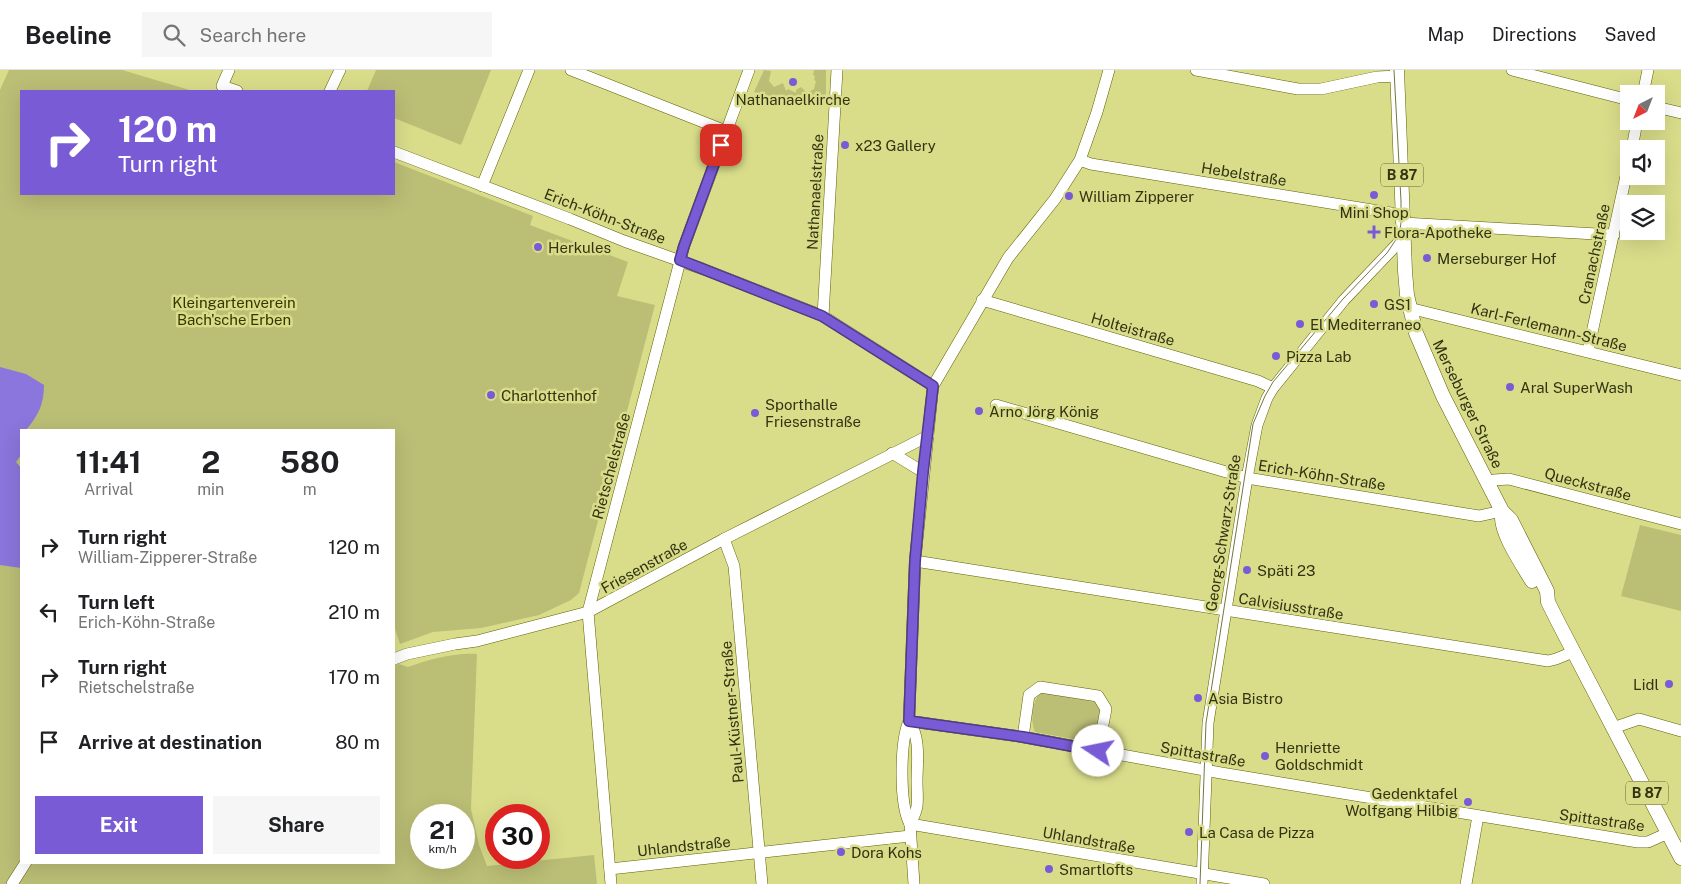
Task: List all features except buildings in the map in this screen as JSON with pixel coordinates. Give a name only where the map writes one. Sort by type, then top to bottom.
[{"type":"main road","name":"Merseburger Straße","points":[[1397,73],[1406,287],[1416,333],[1436,382],[1502,511],[1501,518],[1512,546],[1541,596],[1548,602],[1681,858]]},
{"type":"street","points":[[228,70],[222,86],[233,90]]},
{"type":"street","points":[[330,90],[340,70]]},
{"type":"street","points":[[482,186],[529,70]]},
{"type":"street","points":[[571,70],[726,131]]},
{"type":"street","name":"Rietschelstraße","points":[[611,884],[588,612],[684,246],[749,70]]},
{"type":"street","name":"Nathanaelstraße","points":[[822,316],[837,70]]},
{"type":"street","points":[[914,884],[910,830],[902,780],[903,754],[909,721],[915,561],[933,386],[1008,258],[1055,198],[1080,160],[1109,70]]},
{"type":"street","points":[[1196,70],[1306,89],[1321,89],[1397,73]]},
{"type":"street","points":[[1512,70],[1620,98]]},
{"type":"street","points":[[1645,85],[1648,70]]},
{"type":"street","points":[[1665,110],[1681,114]]},
{"type":"street","name":"Erich-Köhn-Straße","points":[[395,152],[822,316],[933,386]]},
{"type":"street","name":"Hebelstraße","points":[[1080,160],[1091,164],[1403,219],[1614,235]]},
{"type":"street","name":"Cranachstraße","points":[[1588,352],[1624,185]]},
{"type":"street","name":"Georg-Schwarz-Straße","points":[[1203,879],[1208,723],[1257,425],[1274,388],[1344,300],[1403,238]]},
{"type":"street","name":"Holteistraße","points":[[982,300],[1249,378],[1274,388]]},
{"type":"street","name":"Karl-Ferlemann-Straße","points":[[1410,308],[1681,375]]},
{"type":"street","name":"Erich-Köhn-Straße","points":[[996,405],[1247,478],[1479,516],[1502,511]]},
{"type":"street","name":"Friesenstraße","points":[[395,659],[407,654],[455,644],[477,642],[588,612],[724,539],[928,436]]},
{"type":"street","points":[[892,454],[923,472]]},
{"type":"street","name":"Queckstraße","points":[[1488,483],[1494,480],[1509,479],[1681,524]]},
{"type":"street","name":"Paul-Küstner-Straße","points":[[724,539],[734,566],[762,884]]},
{"type":"street","name":"Calvisiusstraße","points":[[915,561],[1548,661],[1573,652]]},
{"type":"street","points":[[1023,737],[1029,695],[1040,687],[1098,696],[1106,709],[1098,751]]},
{"type":"street","points":[[1613,728],[1639,719],[1681,731]]},
{"type":"street","name":"Spittastraße","points":[[909,721],[1023,737],[1207,770],[1638,842],[1648,842],[1668,833]]},
{"type":"street","points":[[1466,884],[1478,816]]},
{"type":"street","name":"Uhlandstraße","points":[[610,869],[759,853],[910,830],[1203,879],[1264,884]]},
{"type":"street","points":[[12,884],[25,864]]},
{"type":"green space","name":"Kleingartenverein Bach'sche Erben","points":[[9,70],[122,70],[190,90],[20,90],[20,195],[395,195],[395,162],[533,216],[530,225],[628,262],[617,296],[655,305],[579,593],[571,600],[539,615],[481,628],[433,632],[400,644],[395,629],[395,429],[20,429],[20,864],[395,864],[395,666],[399,664],[408,667],[442,657],[477,654],[471,804],[410,804],[410,869],[475,869],[475,827],[485,861],[485,869],[550,869],[550,860],[594,855],[597,884],[0,884],[0,90]]},
{"type":"green space","points":[[376,70],[491,70],[461,145],[395,118],[395,90],[367,90]]},
{"type":"green space","points":[[764,70],[771,71],[769,81],[774,87],[783,83],[786,91],[788,89],[796,93],[796,90],[801,87],[807,93],[814,89],[816,81],[813,75],[814,70],[826,70],[826,102],[770,97],[754,92]]},
{"type":"green space","points":[[1640,525],[1681,535],[1681,611],[1621,596]]},
{"type":"green space","points":[[1040,692],[1096,702],[1102,710],[1096,736],[1089,742],[1035,732],[1033,728],[1033,712],[1035,701]]},
{"type":"shaded area","points":[[0,367],[26,374],[44,385],[43,398],[37,415],[27,429],[20,429],[20,456],[16,462],[20,467],[20,568],[0,565]]},
{"type":"tram line","points":[[1200,884],[1206,723],[1253,424],[1273,382],[1343,299],[1387,253],[1399,235],[1401,201],[1394,70]]},
{"type":"place","name":"Nathanaelkirche","points":[[793,82]]},
{"type":"place","name":"x23 Gallery","points":[[845,145]]},
{"type":"place","name":"Mini Shop","points":[[1374,195]]},
{"type":"place","name":"William Zipperer","points":[[1069,196]]},
{"type":"place","name":"Flora-Apotheke","points":[[1374,232]]},
{"type":"place","name":"Herkules","points":[[538,247]]},
{"type":"place","name":"Merseburger Hof","points":[[1427,258]]},
{"type":"place","name":"GS1","points":[[1374,304]]},
{"type":"place","name":"El Mediterraneo","points":[[1300,324]]},
{"type":"place","name":"Pizza Lab","points":[[1276,356]]},
{"type":"place","name":"Aral SuperWash","points":[[1510,387]]},
{"type":"place","name":"Charlottenhof","points":[[491,395]]},
{"type":"place","name":"Arno Jörg König","points":[[979,411]]},
{"type":"place","name":"Sporthalle Friesenstraße","points":[[755,413]]},
{"type":"place","name":"Späti 23","points":[[1247,570]]},
{"type":"place","name":"Lidl","points":[[1669,684]]},
{"type":"place","name":"Asia Bistro","points":[[1198,698]]},
{"type":"place","name":"Henriette Goldschmidt","points":[[1265,756]]},
{"type":"place","name":"Gedenktafel Wolfgang Hilbig","points":[[1468,802]]},
{"type":"place","name":"La Casa de Pizza","points":[[1189,832]]},
{"type":"place","name":"Dora Kohs","points":[[841,852]]},
{"type":"place","name":"Smartlofts","points":[[1049,869]]},
{"type":"route","points":[[721,145],[680,260],[822,316],[933,386],[915,561],[909,721],[1023,737],[1098,751]]}]
